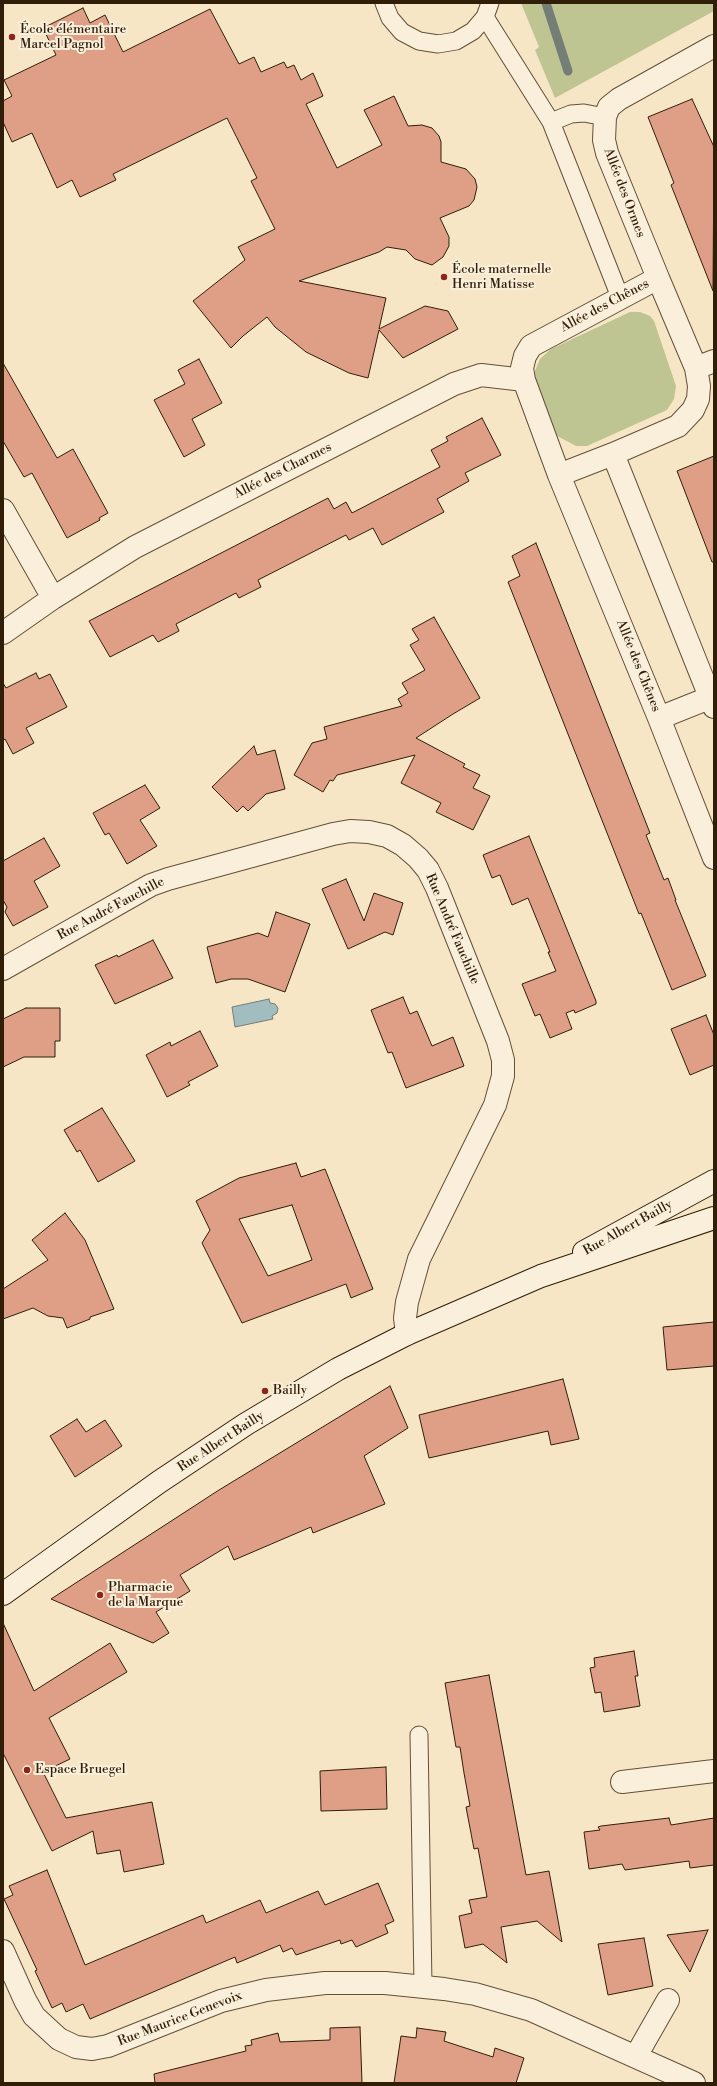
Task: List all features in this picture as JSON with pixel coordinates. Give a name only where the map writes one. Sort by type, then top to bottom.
[{"type":"street","points":[[605,117],[609,107],[619,99],[714,46]]},
{"type":"street","name":"Allée des Ormes","points":[[605,117],[604,140],[607,153],[658,278]]},
{"type":"street","name":"Allée des Chênes","points":[[559,475],[678,426],[693,410],[698,399],[699,386],[705,364],[658,278],[531,346],[525,356],[522,368],[524,380],[559,475],[659,718],[714,858]]},
{"type":"street","name":"Allée des Charmes","points":[[3,633],[53,598],[135,547],[454,384],[481,375],[524,380]]},
{"type":"street","points":[[613,454],[713,700],[659,718]]},
{"type":"street","points":[[3,510],[53,598]]},
{"type":"street","name":"Rue André Fauchille","points":[[3,969],[151,885],[326,836],[350,831],[369,832],[387,836],[403,845],[418,858],[428,870],[437,888],[498,1041],[503,1060],[503,1076],[495,1105],[419,1259],[407,1302],[405,1318],[407,1334]]},
{"type":"street","name":"Rue Albert Bailly","points":[[541,1276],[714,1181]]},
{"type":"street","name":"Rue Albert Bailly","points":[[3,1594],[158,1482],[246,1424],[338,1369],[407,1334],[541,1276],[714,1218]]},
{"type":"street","points":[[622,1782],[714,1771]]},
{"type":"street","name":"Rue Maurice Genevoix","points":[[3,1951],[25,2000],[34,2016],[59,2039],[76,2047],[92,2049],[108,2046],[221,2001],[266,1990],[297,1985],[355,1982],[423,1986],[475,1994],[525,2008],[694,2083]]},
{"type":"street","points":[[636,2056],[668,2000]]},
{"type":"lane","points":[[384,3],[390,18],[402,32],[419,41],[438,44],[456,41],[473,31],[488,10],[551,122],[620,298]]},
{"type":"lane","points":[[551,122],[571,114],[584,112],[605,117]]},
{"type":"lane","points":[[419,1735],[423,1986]]},
{"type":"green space","points":[[521,3],[714,3],[714,11],[555,98],[535,50],[539,47]]},
{"type":"green space","points":[[630,312],[640,312],[650,316],[654,321],[676,386],[674,399],[667,410],[587,446],[576,446],[559,437],[554,432],[535,382],[535,371],[540,359],[551,349]]},
{"type":"water","points":[[269,999],[270,1003],[275,1004],[278,1008],[277,1013],[272,1016],[273,1019],[235,1027],[232,1007]]},
{"type":"building","points":[[83,8],[90,23],[105,15],[123,52],[210,9],[239,64],[254,57],[261,72],[284,62],[287,68],[294,65],[301,80],[313,73],[323,96],[306,104],[337,168],[382,145],[364,110],[394,96],[408,126],[422,125],[432,128],[439,136],[441,142],[441,162],[466,169],[475,179],[477,187],[474,200],[469,206],[440,218],[449,237],[449,246],[443,257],[432,265],[415,259],[406,250],[387,247],[379,252],[299,281],[386,298],[379,329],[425,306],[448,311],[458,329],[403,358],[379,330],[368,378],[349,373],[306,352],[275,327],[267,317],[243,336],[231,348],[193,301],[245,260],[238,247],[275,229],[251,181],[257,178],[227,118],[113,174],[116,180],[80,197],[72,180],[57,188],[32,133],[12,142],[3,122],[3,101],[12,96],[4,80],[56,55],[43,28]]},
{"type":"building","points":[[692,99],[714,147],[713,291],[671,185],[674,183],[648,117]]},
{"type":"building","points":[[199,359],[222,403],[192,419],[205,445],[184,457],[154,400],[185,384],[178,370]]},
{"type":"building","points":[[3,363],[57,458],[73,449],[108,513],[99,518],[100,520],[67,538],[32,473],[24,477],[3,441]]},
{"type":"building","points":[[482,418],[501,455],[465,473],[469,481],[437,499],[444,512],[382,545],[373,528],[349,540],[346,535],[258,580],[261,587],[239,598],[236,593],[176,624],[179,631],[158,642],[153,635],[110,657],[89,621],[328,498],[334,509],[346,502],[352,513],[440,467],[431,450],[448,441],[446,437]]},
{"type":"building","points":[[714,456],[714,562],[712,562],[677,471]]},
{"type":"building","points":[[536,543],[650,833],[646,835],[664,880],[668,878],[675,900],[706,976],[672,990],[641,913],[639,914],[508,582],[520,576],[512,556]]},
{"type":"building","points":[[434,617],[480,698],[416,738],[465,764],[463,767],[480,775],[473,788],[490,796],[473,830],[436,812],[441,803],[401,783],[415,755],[337,775],[333,781],[330,780],[323,792],[294,775],[312,743],[327,739],[324,727],[402,706],[398,699],[408,693],[402,683],[425,670],[410,645],[419,640],[412,629]]},
{"type":"building","points":[[36,673],[39,679],[50,674],[67,707],[26,728],[34,743],[13,754],[5,739],[3,740],[3,683],[6,688]]},
{"type":"building","points":[[254,746],[257,755],[275,750],[285,789],[266,794],[248,811],[243,806],[237,812],[212,787]]},
{"type":"building","points":[[145,785],[160,808],[140,820],[157,846],[127,864],[109,833],[105,835],[93,813]]},
{"type":"building","points":[[529,836],[596,1001],[596,1004],[575,1013],[574,1010],[566,1013],[572,1029],[550,1038],[540,1014],[535,1016],[522,984],[556,971],[548,952],[550,952],[528,898],[512,905],[500,875],[492,878],[483,855]]},
{"type":"building","points":[[44,838],[60,866],[34,881],[48,907],[13,926],[5,912],[7,907],[3,900],[3,861]]},
{"type":"building","points":[[346,879],[364,921],[374,893],[403,903],[393,935],[385,932],[348,949],[322,889]]},
{"type":"building","points":[[276,912],[310,924],[285,992],[248,979],[231,979],[216,983],[207,947],[258,933],[268,937]]},
{"type":"building","points":[[153,940],[173,978],[115,1004],[95,965],[117,955],[118,957]]},
{"type":"building","points":[[403,997],[410,1014],[417,1011],[432,1046],[453,1037],[464,1066],[406,1088],[392,1052],[388,1053],[371,1010]]},
{"type":"building","points":[[26,1008],[60,1008],[60,1041],[55,1041],[55,1057],[24,1057],[3,1067],[3,1019]]},
{"type":"building","points":[[706,1015],[714,1035],[714,1065],[690,1075],[671,1029]]},
{"type":"building","points":[[200,1031],[218,1066],[188,1082],[190,1085],[167,1097],[146,1055],[170,1042],[171,1046]]},
{"type":"building","points":[[102,1108],[135,1161],[98,1182],[80,1150],[77,1152],[64,1130]]},
{"type":"building","points":[[296,1163],[301,1177],[325,1169],[373,1289],[351,1298],[346,1284],[242,1323],[202,1243],[210,1230],[196,1201],[239,1178]],"holes":[[[292,1205],[312,1260],[268,1276],[239,1219]]]},
{"type":"building","points":[[65,1213],[85,1240],[114,1309],[90,1317],[90,1319],[67,1328],[63,1318],[48,1316],[33,1308],[3,1319],[3,1289],[48,1260],[32,1240]]},
{"type":"building","points":[[714,1322],[714,1366],[667,1370],[663,1327]]},
{"type":"building","points":[[563,1379],[579,1439],[551,1445],[548,1431],[429,1458],[419,1415]]},
{"type":"building","points":[[390,1386],[408,1428],[364,1456],[385,1504],[313,1533],[311,1527],[234,1560],[228,1546],[180,1575],[190,1591],[156,1612],[169,1633],[153,1643],[51,1599],[219,1490]]},
{"type":"building","points":[[77,1419],[86,1432],[105,1420],[122,1446],[75,1477],[50,1436]]},
{"type":"building","points":[[3,1623],[34,1691],[110,1643],[127,1672],[49,1718],[70,1759],[43,1772],[66,1818],[152,1802],[164,1864],[124,1872],[120,1850],[97,1854],[93,1831],[52,1851],[3,1753]]},
{"type":"building","points":[[634,1651],[638,1676],[635,1676],[640,1706],[604,1712],[601,1692],[595,1693],[590,1668],[595,1667],[594,1658]]},
{"type":"building","points":[[489,1675],[526,1875],[549,1871],[562,1942],[537,1921],[501,1927],[507,1963],[483,1944],[465,1948],[459,1916],[472,1913],[469,1900],[487,1897],[478,1848],[474,1849],[466,1807],[470,1806],[460,1747],[456,1747],[445,1683]]},
{"type":"building","points":[[386,1767],[387,1809],[321,1811],[320,1771]]},
{"type":"building","points":[[669,1818],[671,1825],[714,1818],[714,1865],[690,1868],[689,1861],[625,1870],[622,1864],[589,1869],[584,1832],[600,1830],[598,1827],[601,1826]]},
{"type":"building","points":[[47,1870],[85,1965],[203,1915],[206,1923],[260,1900],[266,1913],[318,1891],[325,1905],[378,1883],[394,1921],[385,1925],[388,1933],[356,1947],[352,1940],[341,1944],[340,1940],[296,1955],[292,1948],[283,1952],[280,1945],[237,1963],[235,1957],[90,2019],[83,2004],[66,2012],[62,2003],[52,2008],[35,1971],[37,1970],[4,1899],[13,1895],[9,1886]]},
{"type":"building","points":[[708,1930],[690,1972],[667,1935]]},
{"type":"building","points":[[644,1938],[653,1986],[608,1995],[598,1944]]},
{"type":"building","points":[[360,2027],[362,2083],[155,2083],[154,2074],[246,2051],[245,2046],[252,2045],[251,2040],[278,2033],[280,2042],[330,2040],[330,2028]]},
{"type":"building","points":[[417,2028],[446,2032],[444,2041],[493,2057],[495,2048],[524,2058],[516,2083],[394,2083],[401,2036],[416,2038]]},
{"type":"waterway","points":[[546,3],[568,71]]},
{"type":"place","name":"École élémentaire Marcel Pagnol","points":[[12,37]]},
{"type":"place","name":"École maternelle Henri Matisse","points":[[444,277]]},
{"type":"place","name":"Bailly","points":[[265,1391]]},
{"type":"place","name":"Pharmacie de la Marque","points":[[100,1595]]},
{"type":"place","name":"Espace Bruegel","points":[[27,1770]]}]
